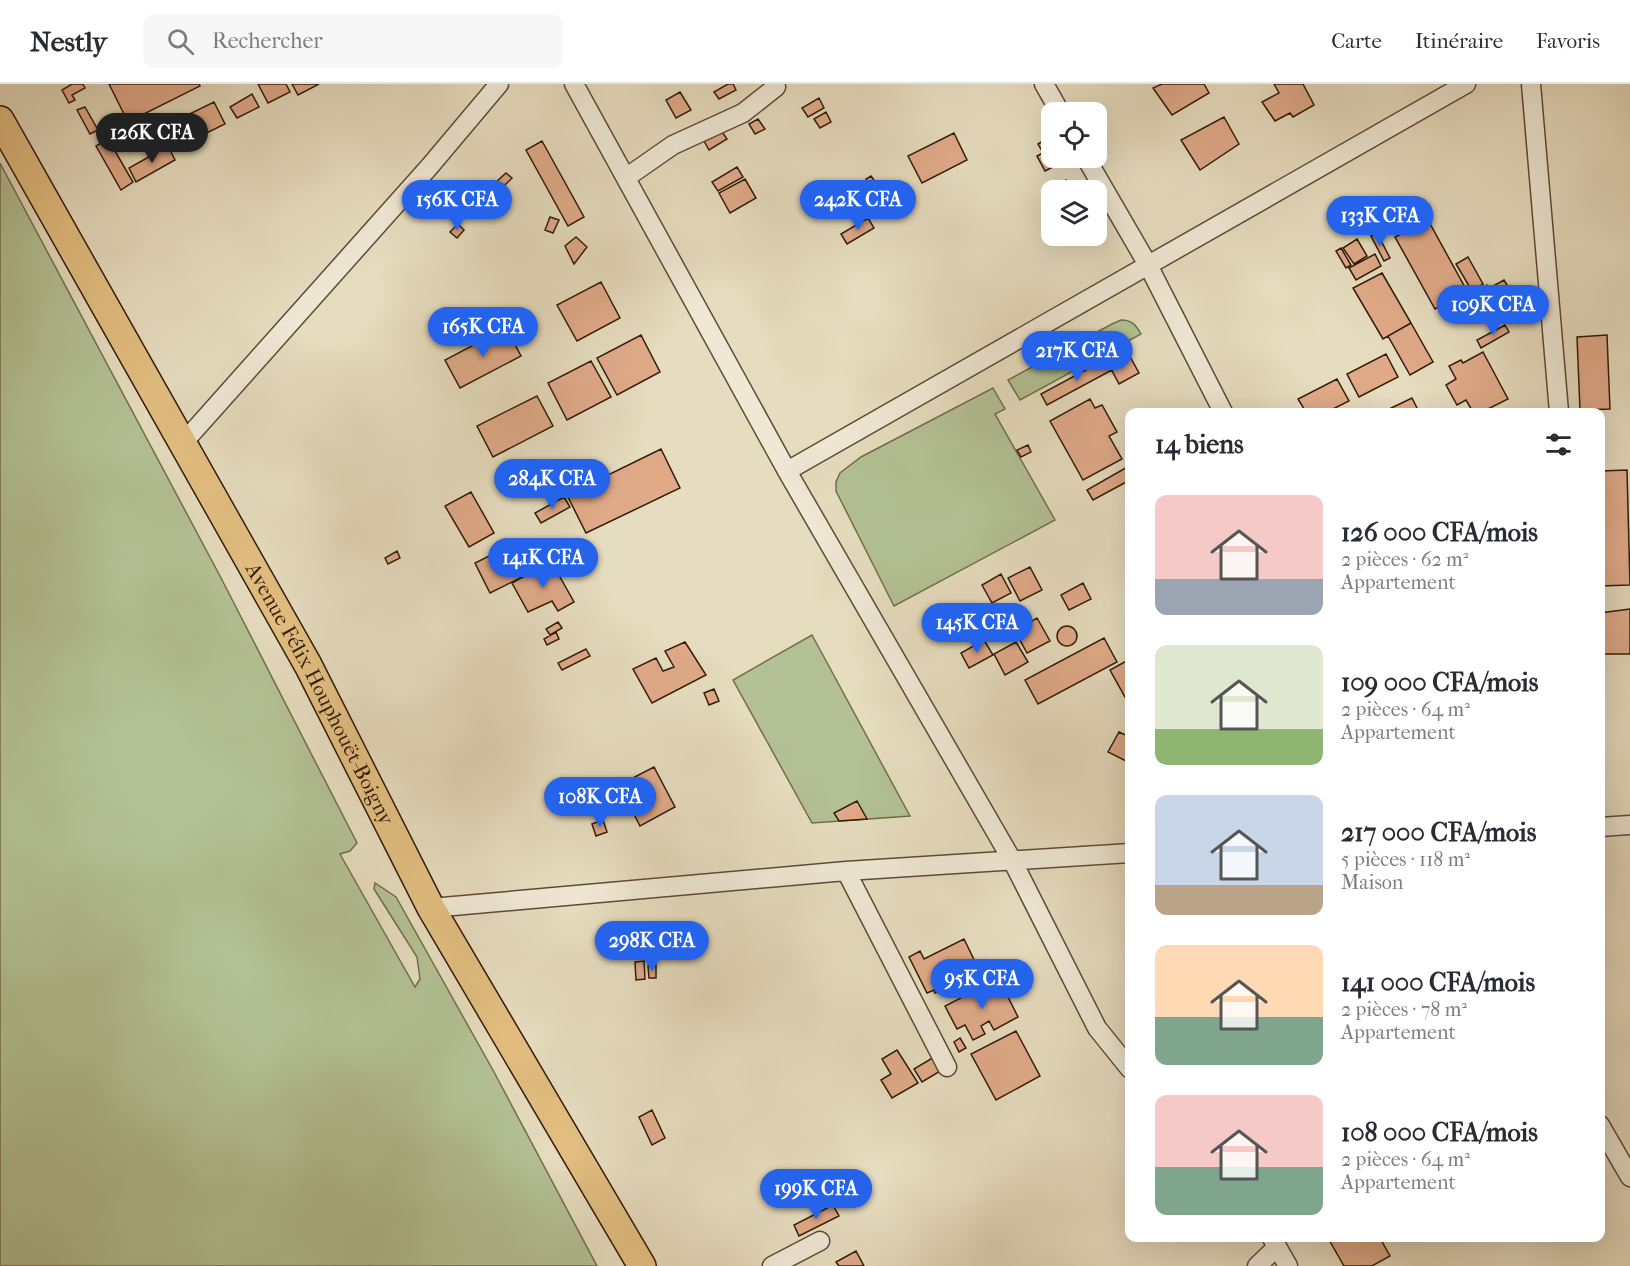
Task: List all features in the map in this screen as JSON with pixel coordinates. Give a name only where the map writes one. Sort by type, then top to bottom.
[{"type":"highway","name":"Avenue Félix Houphouët-Boigny","points":[[0,120],[308,665],[431,908],[642,1266]]},
{"type":"street","points":[[183,443],[430,166],[499,84]]},
{"type":"street","points":[[574,84],[787,471],[1012,860],[1097,1028],[1125,1063]]},
{"type":"street","points":[[1044,84],[1054,102]]},
{"type":"street","points":[[1530,84],[1559,408]]},
{"type":"street","points":[[627,177],[673,145],[743,113],[776,87]]},
{"type":"street","points":[[787,471],[1455,87]]},
{"type":"street","points":[[1092,168],[1148,265],[1221,408]]},
{"type":"street","points":[[1605,828],[1630,825]]},
{"type":"street","points":[[431,908],[846,871],[1125,853]]},
{"type":"street","points":[[846,871],[947,1067]]},
{"type":"street","points":[[1605,1134],[1630,1177]]},
{"type":"street","points":[[772,1266],[820,1241]]},
{"type":"street","points":[[1257,1266],[1275,1242],[1288,1266]]},
{"type":"green space","points":[[0,163],[220,576],[357,843],[350,851],[340,854],[415,987],[420,979],[417,957],[374,889],[375,883],[396,897],[494,1072],[597,1266],[0,1266]]},
{"type":"green space","points":[[1121,320],[1133,324],[1141,334],[1020,400],[1008,380]]},
{"type":"green space","points":[[993,388],[1005,409],[995,414],[1055,520],[894,606],[836,491],[836,482],[840,473],[861,457]]},
{"type":"green space","points":[[812,635],[910,816],[812,823],[733,680]]},
{"type":"building","points":[[72,84],[83,84],[85,88],[72,95],[75,100],[69,103],[62,90]]},
{"type":"building","points":[[109,84],[199,84],[200,86],[128,122]]},
{"type":"building","points":[[258,84],[286,84],[290,92],[268,103]]},
{"type":"building","points":[[292,84],[319,84],[298,95]]},
{"type":"building","points":[[728,84],[733,84],[736,90],[719,99],[714,92]]},
{"type":"building","points":[[1162,84],[1204,84],[1209,93],[1172,115],[1153,88]]},
{"type":"building","points":[[1274,84],[1303,84],[1314,105],[1293,117],[1290,113],[1275,121],[1262,102],[1279,93]]},
{"type":"building","points":[[680,92],[691,110],[676,118],[666,100]]},
{"type":"building","points":[[252,94],[259,107],[237,118],[230,107]]},
{"type":"building","points":[[819,98],[824,108],[808,117],[802,108]]},
{"type":"building","points":[[214,102],[225,124],[178,147],[167,125]]},
{"type":"building","points":[[85,107],[98,130],[90,134],[77,110]]},
{"type":"building","points":[[826,112],[831,122],[820,128],[814,119]]},
{"type":"building","points":[[1224,117],[1239,144],[1200,170],[1181,140]]},
{"type":"building","points":[[758,119],[765,129],[755,134],[749,124]]},
{"type":"building","points":[[720,129],[727,139],[709,150],[703,139]]},
{"type":"building","points":[[954,133],[967,160],[922,183],[908,156]]},
{"type":"building","points":[[108,139],[133,182],[121,190],[96,146]]},
{"type":"building","points":[[542,141],[584,217],[568,226],[526,150]]},
{"type":"building","points":[[168,146],[175,160],[136,182],[129,168]]},
{"type":"building","points":[[737,167],[743,177],[718,191],[712,182]]},
{"type":"building","points":[[506,173],[512,178],[501,189],[495,183]]},
{"type":"building","points":[[871,176],[881,190],[874,194],[866,179]]},
{"type":"building","points":[[745,179],[756,198],[730,213],[719,193]]},
{"type":"building","points":[[881,191],[894,212],[887,216],[875,195]]},
{"type":"building","points":[[482,194],[487,199],[480,208],[473,202]]},
{"type":"building","points":[[550,217],[559,220],[553,233],[545,230]]},
{"type":"building","points":[[868,218],[874,228],[847,244],[841,234]]},
{"type":"building","points":[[1428,220],[1467,291],[1435,309],[1395,237]]},
{"type":"building","points":[[458,224],[464,230],[457,238],[450,232]]},
{"type":"building","points":[[1377,233],[1390,258],[1384,261],[1371,236]]},
{"type":"building","points":[[576,237],[587,247],[574,264],[565,246]]},
{"type":"building","points":[[1357,239],[1367,256],[1354,264],[1343,248]]},
{"type":"building","points":[[1341,248],[1351,265],[1346,268],[1336,251]]},
{"type":"building","points":[[1375,254],[1381,266],[1356,280],[1349,268]]},
{"type":"building","points":[[1468,257],[1483,284],[1472,291],[1456,264]]},
{"type":"building","points":[[1382,273],[1411,323],[1383,339],[1353,288]]},
{"type":"building","points":[[1504,280],[1520,307],[1508,314],[1493,286]]},
{"type":"building","points":[[601,282],[620,318],[577,341],[557,305]]},
{"type":"building","points":[[1487,285],[1497,303],[1489,307],[1479,290]]},
{"type":"building","points":[[1411,323],[1433,362],[1410,375],[1388,336]]},
{"type":"building","points":[[1505,325],[1509,332],[1481,348],[1477,340]]},
{"type":"building","points":[[506,328],[521,356],[460,388],[445,360]]},
{"type":"building","points":[[641,335],[660,372],[617,395],[597,358]]},
{"type":"building","points":[[1607,335],[1610,409],[1580,408],[1577,337]]},
{"type":"building","points":[[1483,352],[1508,399],[1490,408],[1471,408],[1466,400],[1457,405],[1446,385],[1456,379],[1449,366],[1461,360],[1463,363]]},
{"type":"building","points":[[1128,353],[1139,373],[1119,384],[1108,363]]},
{"type":"building","points":[[1386,354],[1398,377],[1359,397],[1347,374]]},
{"type":"building","points":[[1106,359],[1112,370],[1047,405],[1041,394]]},
{"type":"building","points":[[591,361],[611,397],[567,420],[548,383]]},
{"type":"building","points":[[1337,379],[1349,401],[1335,408],[1304,408],[1298,399]]},
{"type":"building","points":[[537,396],[553,426],[493,457],[477,426]]},
{"type":"building","points":[[1412,398],[1417,408],[1391,408]]},
{"type":"building","points":[[1090,399],[1095,408],[1102,405],[1117,432],[1109,436],[1122,459],[1083,480],[1050,421]]},
{"type":"building","points":[[1028,445],[1031,452],[1021,457],[1017,450]]},
{"type":"building","points":[[661,449],[680,488],[586,533],[567,495]]},
{"type":"building","points":[[1125,468],[1125,483],[1093,500],[1087,490]]},
{"type":"building","points":[[1627,470],[1630,585],[1605,586],[1605,471]]},
{"type":"building","points":[[471,492],[494,533],[469,547],[445,506]]},
{"type":"building","points":[[564,497],[570,507],[541,523],[535,513]]},
{"type":"building","points":[[507,547],[522,577],[490,593],[475,563]]},
{"type":"building","points":[[397,551],[400,558],[388,564],[385,558]]},
{"type":"building","points":[[551,561],[574,602],[558,611],[552,601],[528,612],[512,583]]},
{"type":"building","points":[[1030,567],[1042,590],[1020,601],[1008,578]]},
{"type":"building","points":[[1001,574],[1011,593],[992,603],[982,585]]},
{"type":"building","points":[[1083,583],[1091,599],[1069,610],[1061,595]]},
{"type":"building","points":[[1630,609],[1630,654],[1605,654],[1605,612]]},
{"type":"building","points":[[1037,618],[1050,641],[1027,653],[1015,631]]},
{"type":"building","points":[[558,622],[562,628],[550,635],[546,629]]},
{"type":"building","points":[[1067,626],[1074,629],[1077,636],[1074,643],[1067,646],[1060,643],[1057,636],[1060,629]]},
{"type":"building","points":[[556,632],[559,639],[547,645],[544,639]]},
{"type":"building","points":[[1104,638],[1117,662],[1038,704],[1025,680]]},
{"type":"building","points":[[984,640],[993,655],[969,668],[961,653]]},
{"type":"building","points":[[685,642],[706,675],[652,703],[633,669],[656,658],[663,671],[674,667],[665,651]]},
{"type":"building","points":[[1016,642],[1028,662],[1005,675],[994,654]]},
{"type":"building","points":[[586,649],[590,656],[562,670],[558,663]]},
{"type":"building","points":[[1125,662],[1125,697],[1110,670]]},
{"type":"building","points":[[714,689],[719,701],[709,705],[704,693]]},
{"type":"building","points":[[1119,732],[1125,735],[1125,760],[1108,752]]},
{"type":"building","points":[[654,767],[675,807],[640,826],[619,785]]},
{"type":"building","points":[[857,801],[867,819],[839,821],[834,813]]},
{"type":"building","points":[[603,820],[607,832],[596,836],[592,824]]},
{"type":"building","points":[[964,939],[980,972],[935,993],[934,990],[927,993],[909,957],[920,951],[924,959]]},
{"type":"building","points":[[644,961],[645,979],[636,980],[635,962]]},
{"type":"building","points":[[656,965],[656,978],[649,978],[648,966]]},
{"type":"building","points":[[988,984],[993,992],[1003,987],[1018,1017],[994,1030],[989,1021],[981,1026],[985,1034],[973,1040],[965,1025],[957,1029],[945,1006]]},
{"type":"building","points":[[1016,1031],[1040,1076],[996,1100],[971,1054]]},
{"type":"building","points":[[960,1038],[966,1048],[959,1052],[954,1042]]},
{"type":"building","points":[[897,1050],[918,1083],[892,1098],[881,1080],[891,1074],[882,1059]]},
{"type":"building","points":[[934,1057],[942,1070],[922,1082],[914,1069]]},
{"type":"building","points":[[652,1110],[665,1138],[652,1145],[639,1117]]},
{"type":"building","points":[[833,1205],[839,1216],[799,1236],[794,1225]]},
{"type":"building","points":[[1330,1242],[1382,1242],[1390,1256],[1372,1266],[1344,1266]]},
{"type":"building","points":[[856,1251],[864,1266],[839,1266],[836,1262]]}]
